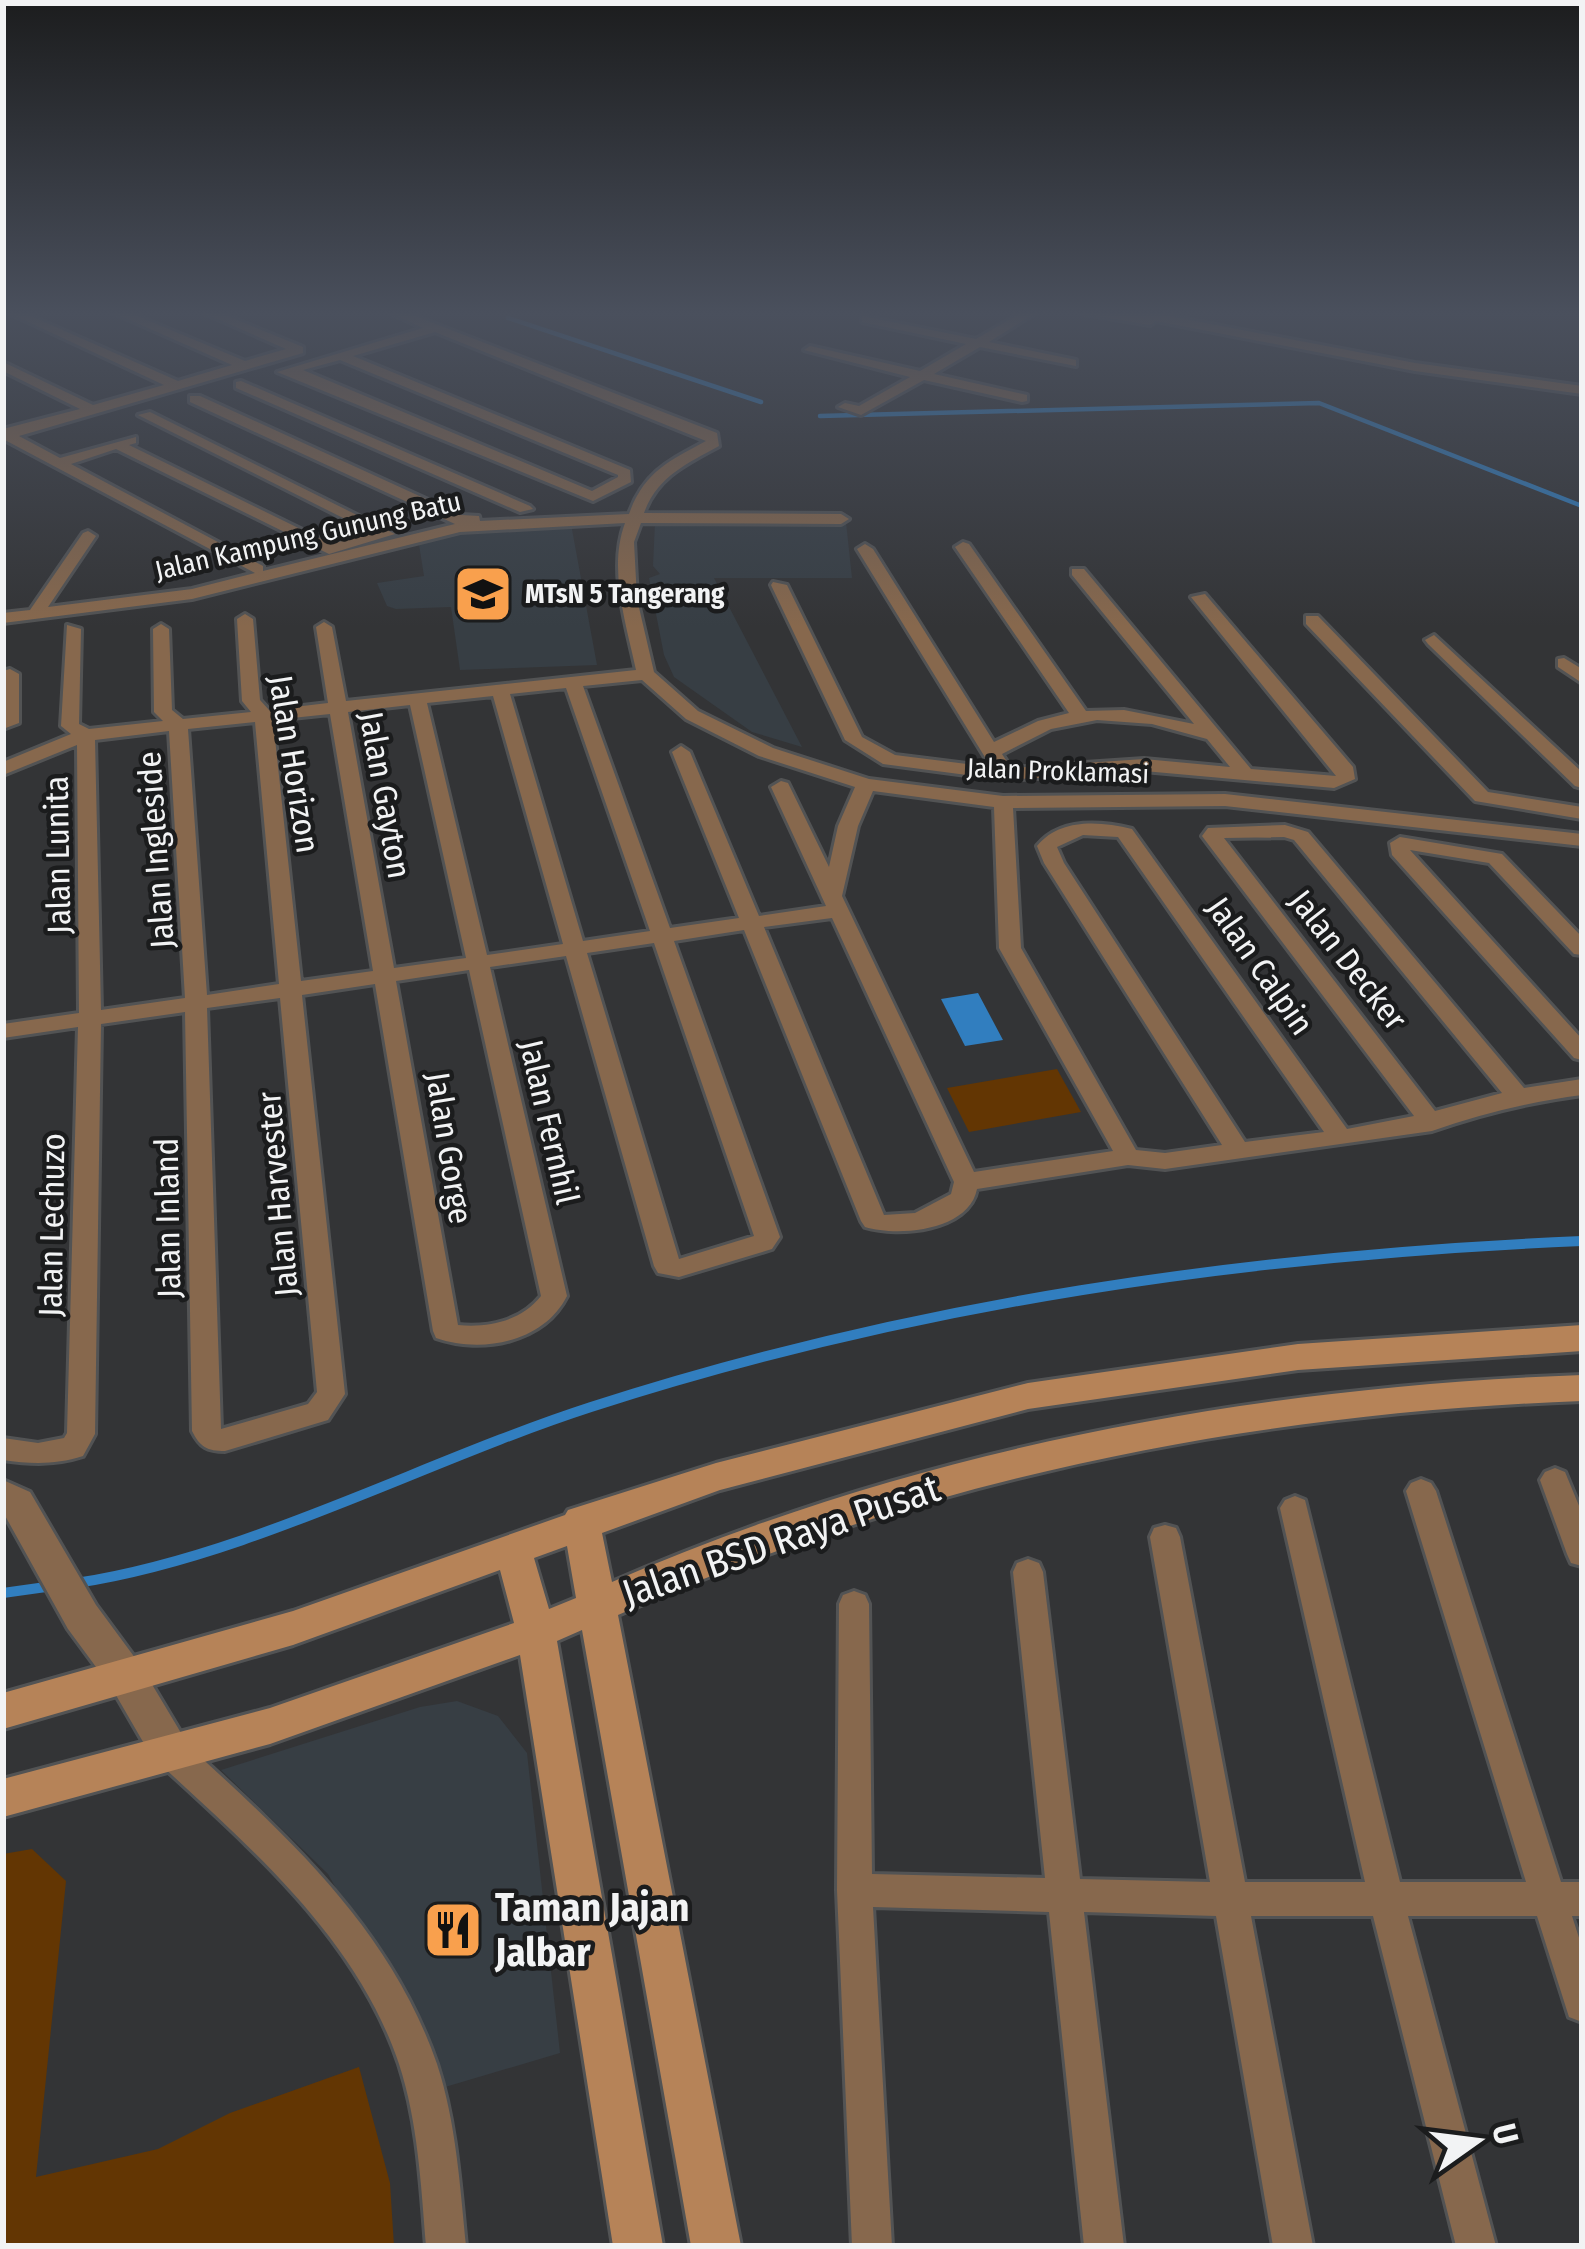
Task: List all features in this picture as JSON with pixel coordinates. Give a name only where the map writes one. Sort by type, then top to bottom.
[{"type":"main road","name":"Jalan BSD Raya Pusat","points":[[3,1712],[292,1628],[581,1521],[716,1477],[1028,1396],[1298,1357],[1582,1338]]},
{"type":"main road","name":"Jalan BSD Raya Pusat","points":[[3,1798],[172,1753],[536,1632],[686,1566],[852,1510],[1085,1449],[1330,1408],[1582,1388]]},
{"type":"main road","points":[[581,1521],[716,2246]]},
{"type":"main road","points":[[512,1546],[536,1632],[638,2246]]},
{"type":"street","points":[[5,434],[63,418]]},
{"type":"street","points":[[116,444],[328,549],[384,537],[386,530],[150,418]]},
{"type":"street","points":[[236,418],[459,520],[520,515],[525,509],[340,418]]},
{"type":"street","points":[[400,418],[593,496],[626,479],[625,473],[487,418]]},
{"type":"street","points":[[3,769],[86,735],[646,674],[629,599],[626,542],[631,518],[645,489],[671,466],[714,443],[712,436],[666,418]]},
{"type":"street","points":[[58,463],[168,428]]},
{"type":"street","points":[[5,434],[257,568]]},
{"type":"street","name":"Jalan Kampung Gunung Batu","points":[[3,618],[214,590],[460,527],[631,518],[841,518]]},
{"type":"street","points":[[195,535],[213,581]]},
{"type":"street","points":[[36,613],[88,536]]},
{"type":"street","points":[[963,547],[1078,713]]},
{"type":"street","points":[[865,549],[1005,774]]},
{"type":"street","points":[[1078,572],[1244,772]]},
{"type":"street","points":[[779,585],[854,740],[890,760],[1005,774],[1144,765],[1334,782],[1345,778],[1346,771],[1199,597]]},
{"type":"street","name":"Jalan Horizon","points":[[245,619],[251,701],[263,714],[292,989]]},
{"type":"street","points":[[1312,620],[1482,797],[1582,813]]},
{"type":"street","name":"Jalan Gayton","points":[[324,627],[387,975]]},
{"type":"street","name":"Jalan Lunita","points":[[73,629],[70,726],[86,735],[90,1018]]},
{"type":"street","name":"Jalan Ingleside","points":[[161,629],[163,712],[178,724],[196,1003]]},
{"type":"street","points":[[1434,640],[1582,782]]},
{"type":"street","points":[[1564,662],[1582,678]]},
{"type":"street","name":"Jalan Proklamasi","points":[[646,674],[692,715],[747,742],[866,784],[1003,802],[1319,807],[1582,840]]},
{"type":"street","points":[[3,724],[10,723],[8,679]]},
{"type":"street","points":[[500,690],[667,1266],[692,1264],[763,1243],[767,1237],[573,682]]},
{"type":"street","name":"Jalan Fernhil","points":[[417,698],[554,1296],[549,1310],[537,1318],[472,1338],[446,1331]]},
{"type":"street","points":[[991,752],[1022,731],[1078,713],[1121,712],[1213,735]]},
{"type":"street","points":[[682,752],[874,1221],[893,1226],[934,1214],[962,1198],[966,1182],[781,787]]},
{"type":"street","points":[[1144,765],[1156,801]]},
{"type":"street","points":[[1118,767],[1126,802]]},
{"type":"street","points":[[837,902],[848,826],[866,784]]},
{"type":"street","points":[[1003,802],[1010,948],[1128,1157]]},
{"type":"street","name":"Jalan Calpin","points":[[1236,1148],[1054,863],[1047,846],[1053,836],[1113,830],[1127,835],[1340,1136]]},
{"type":"street","name":"Jalan Decker","points":[[1432,1123],[1212,836],[1220,830],[1285,831],[1304,839],[1517,1096]]},
{"type":"street","points":[[1582,949],[1500,861],[1400,844],[1399,851],[1582,1053]]},
{"type":"street","points":[[3,1030],[662,936],[753,922],[837,902]]},
{"type":"street","name":"Jalan Gorge","points":[[387,975],[446,1331]]},
{"type":"street","name":"Jalan Harvester","points":[[206,1431],[213,1440],[225,1440],[302,1418],[318,1412],[331,1394],[292,989]]},
{"type":"street","name":"Jalan Inland","points":[[196,1003],[206,1431]]},
{"type":"street","name":"Jalan Lechuzo","points":[[3,1449],[56,1454],[73,1448],[81,1434],[90,1018]]},
{"type":"street","points":[[966,1182],[1128,1157],[1165,1161],[1432,1123],[1517,1096],[1582,1087]]},
{"type":"street","points":[[1555,1480],[1582,1554]]},
{"type":"street","points":[[1421,1491],[1566,1899],[1582,2004]]},
{"type":"street","points":[[3,1495],[17,1502],[82,1617],[127,1678],[172,1753],[299,1870],[346,1926],[396,2010],[433,2127],[446,2246]]},
{"type":"street","points":[[1295,1508],[1386,1898],[1476,2246]]},
{"type":"street","points":[[1165,1537],[1293,2246]]},
{"type":"street","points":[[1028,1572],[1105,2246]]},
{"type":"street","points":[[854,1604],[855,1890],[872,2246]]},
{"type":"street","points":[[855,1890],[1227,1899],[1566,1899]]},
{"type":"shaded area","points":[[655,522],[846,522],[852,578],[714,578],[802,747],[752,732],[674,677],[664,655],[649,578],[660,574],[653,566]]},
{"type":"shaded area","name":"MTsN 5 Tangerang","points":[[571,524],[597,665],[460,670],[451,607],[396,609],[387,606],[377,583],[424,576],[418,538]]},
{"type":"shaded area","points":[[1057,1069],[1081,1112],[969,1132],[947,1088]]},
{"type":"shaded area","name":"Taman Jajan Jalbar","points":[[457,1701],[498,1716],[527,1753],[560,2053],[435,2090],[391,1987],[328,1874],[221,1770],[420,1707]]},
{"type":"shaded area","points":[[32,1849],[66,1881],[36,2177],[158,2149],[230,2113],[359,2067],[390,2183],[394,2246],[3,2246],[3,1854]]},
{"type":"water","points":[[978,993],[1003,1040],[965,1046],[941,999]]},
{"type":"waterway","points":[[1357,418],[1582,506]]},
{"type":"waterway","points":[[76,1583],[206,1552],[591,1407],[834,1339],[957,1312],[1205,1272],[1330,1258],[1582,1241]]},
{"type":"waterway","points":[[3,1593],[53,1586]]},
{"type":"place","name":"MTsN 5 Tangerang","points":[[483,594]]},
{"type":"place","name":"Taman Jajan Jalbar","points":[[453,1930]]}]
